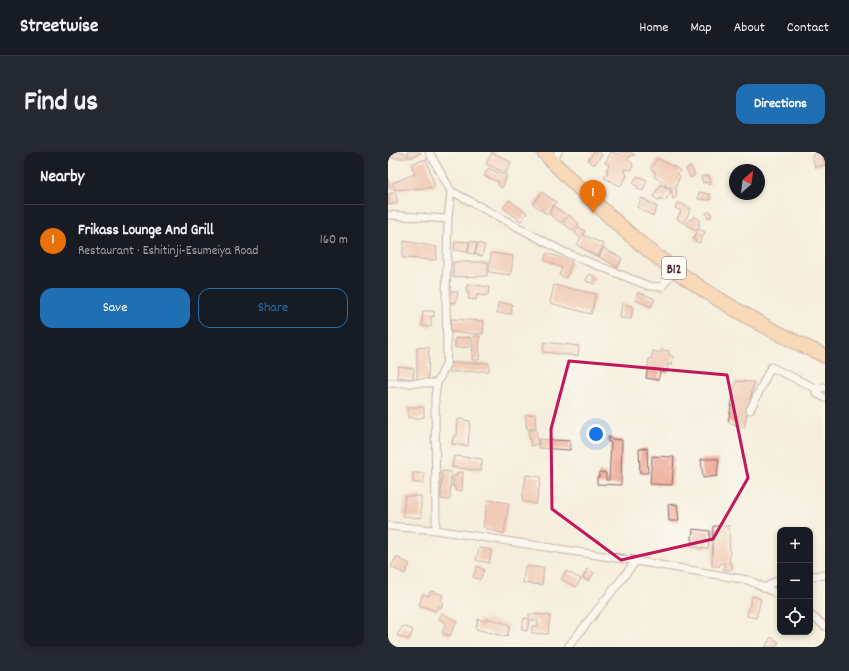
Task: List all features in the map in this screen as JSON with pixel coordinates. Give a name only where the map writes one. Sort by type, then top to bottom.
[{"type":"highway","name":"B12","points":[[552,155],[578,187],[641,244],[674,269],[752,318],[825,356]]},
{"type":"street","points":[[429,152],[451,191],[564,252],[649,286],[662,287],[674,269]]},
{"type":"street","points":[[436,530],[435,397],[437,383],[446,364],[447,354],[446,298],[448,219],[451,191]]},
{"type":"street","points":[[388,215],[448,219]]},
{"type":"street","points":[[750,410],[772,367],[817,389],[825,387]]},
{"type":"street","points":[[388,383],[437,383]]},
{"type":"street","points":[[817,389],[816,393],[825,398]]},
{"type":"street","points":[[388,526],[436,530],[748,580],[777,594]]},
{"type":"street","points":[[568,647],[636,561]]},
{"type":"street","points":[[813,576],[825,575]]},
{"type":"street","points":[[764,588],[777,581]]},
{"type":"street","points":[[813,617],[825,626]]},
{"type":"highlighted area","points":[[569,361],[727,375],[748,478],[713,539],[621,560],[552,509],[551,429]]},
{"type":"building","points":[[388,152],[404,152],[407,158],[388,158]]},
{"type":"building","points":[[407,152],[421,152],[421,153],[409,158]]},
{"type":"building","points":[[492,152],[511,162],[506,173],[486,164]]},
{"type":"building","points":[[594,152],[599,152],[602,154],[594,165],[588,160]]},
{"type":"building","points":[[611,152],[619,154],[620,152],[630,152],[635,155],[630,156],[628,160],[633,164],[632,170],[624,169],[627,176],[621,186],[604,178],[608,171],[606,170],[609,165],[605,163]]},
{"type":"building","points":[[822,153],[825,165],[815,167],[812,155]]},
{"type":"building","points":[[657,158],[680,170],[678,174],[680,176],[676,186],[677,196],[673,199],[671,187],[665,186],[666,183],[654,177],[656,172],[651,169]]},
{"type":"building","points":[[426,159],[435,187],[395,190],[392,183],[415,174],[411,164]]},
{"type":"building","points":[[691,166],[695,175],[690,178],[686,169]]},
{"type":"building","points":[[488,168],[507,176],[502,188],[498,185],[499,182],[484,176]]},
{"type":"building","points":[[709,175],[711,184],[708,185],[707,182],[703,183],[701,177]]},
{"type":"building","points":[[637,176],[647,180],[643,191],[637,188],[638,186],[633,184]]},
{"type":"building","points":[[388,179],[391,188],[388,189]]},
{"type":"building","points":[[661,184],[671,191],[665,201],[660,198],[659,200],[653,197]]},
{"type":"building","points":[[395,192],[398,203],[389,205],[388,194]]},
{"type":"building","points":[[542,192],[556,202],[547,214],[533,204]]},
{"type":"building","points":[[699,192],[710,194],[710,200],[698,199]]},
{"type":"building","points":[[642,198],[657,207],[653,216],[637,207]]},
{"type":"building","points":[[509,200],[527,213],[521,221],[503,208]]},
{"type":"building","points":[[678,202],[691,209],[684,223],[677,219],[681,211],[675,208]]},
{"type":"building","points":[[554,206],[566,215],[561,223],[549,214]]},
{"type":"building","points":[[710,211],[712,216],[708,218],[706,213]]},
{"type":"building","points":[[569,215],[579,224],[573,231],[563,223]]},
{"type":"building","points":[[694,216],[700,220],[698,224],[700,225],[696,231],[686,224],[690,219],[692,220]]},
{"type":"building","points":[[579,227],[585,231],[583,235],[604,244],[598,257],[577,245],[581,238],[575,233]]},
{"type":"building","points":[[699,229],[705,232],[699,243],[693,239]]},
{"type":"building","points":[[404,241],[437,247],[436,260],[402,258]]},
{"type":"building","points":[[455,241],[469,242],[467,252],[454,250]]},
{"type":"building","points":[[470,241],[477,243],[474,254],[468,253]]},
{"type":"building","points":[[478,243],[485,245],[482,256],[475,254]]},
{"type":"building","points":[[603,248],[622,258],[618,267],[599,257]]},
{"type":"building","points":[[491,253],[513,256],[511,275],[489,272]]},
{"type":"building","points":[[547,253],[572,262],[566,278],[559,275],[562,268],[544,260]]},
{"type":"building","points":[[453,262],[488,262],[487,276],[453,277]]},
{"type":"building","points":[[589,274],[596,277],[594,284],[586,281]]},
{"type":"building","points":[[468,284],[489,287],[488,296],[477,295],[476,300],[468,299],[469,293],[466,292]]},
{"type":"building","points":[[554,285],[596,294],[591,314],[550,303]]},
{"type":"building","points":[[450,291],[458,292],[456,303],[448,302]]},
{"type":"building","points":[[638,292],[655,299],[651,307],[635,300]]},
{"type":"building","points":[[498,303],[512,304],[511,314],[497,313]]},
{"type":"building","points":[[622,304],[633,306],[631,319],[620,318]]},
{"type":"building","points":[[423,311],[434,311],[434,317],[431,316],[431,327],[422,326]]},
{"type":"building","points":[[451,319],[484,321],[483,334],[450,332]]},
{"type":"building","points":[[473,336],[480,336],[479,360],[472,360]]},
{"type":"building","points":[[470,337],[470,347],[455,348],[455,338]]},
{"type":"building","points":[[544,342],[579,346],[578,356],[543,352]]},
{"type":"building","points":[[429,347],[428,380],[417,379],[417,348]]},
{"type":"building","points":[[661,350],[669,351],[669,355],[673,356],[672,365],[668,364],[666,373],[660,372],[658,380],[646,378],[649,359],[651,359],[653,351],[661,353]]},
{"type":"building","points":[[449,363],[489,363],[489,371],[449,372]]},
{"type":"building","points":[[398,366],[414,368],[413,379],[397,377]]},
{"type":"building","points":[[736,381],[754,382],[744,428],[728,422]]},
{"type":"building","points":[[407,407],[424,407],[424,417],[413,419],[413,417],[408,418]]},
{"type":"building","points":[[535,414],[536,428],[527,429],[525,415]]},
{"type":"building","points":[[458,419],[470,421],[468,446],[452,444],[453,437],[457,435]]},
{"type":"building","points":[[536,429],[538,444],[531,446],[528,431]]},
{"type":"building","points":[[608,437],[622,440],[621,485],[597,484],[599,472],[606,473],[606,480],[609,480],[611,442],[608,442]]},
{"type":"building","points":[[539,439],[570,441],[570,450],[539,448]]},
{"type":"building","points":[[647,448],[648,473],[640,473],[639,449]]},
{"type":"building","points":[[454,456],[482,459],[481,471],[452,467]]},
{"type":"building","points":[[652,456],[674,457],[672,485],[650,484]]},
{"type":"building","points":[[701,459],[719,459],[717,476],[703,478]]},
{"type":"building","points":[[442,471],[451,472],[450,500],[441,499]]},
{"type":"building","points":[[458,472],[463,472],[462,491],[455,491],[455,487],[453,487],[453,476],[456,476]]},
{"type":"building","points":[[413,473],[424,473],[424,483],[413,483]]},
{"type":"building","points":[[526,475],[541,477],[536,504],[522,501]]},
{"type":"building","points":[[405,496],[421,496],[421,518],[403,516]]},
{"type":"building","points":[[488,500],[509,503],[504,534],[483,527]]},
{"type":"building","points":[[677,504],[679,521],[669,521],[668,505]]},
{"type":"building","points":[[713,526],[729,526],[730,564],[732,564],[732,569],[724,570],[724,563],[720,563],[720,566],[712,566]]},
{"type":"building","points":[[693,529],[710,531],[708,549],[691,547]]},
{"type":"building","points":[[479,548],[492,550],[489,563],[476,560]]},
{"type":"building","points":[[396,557],[410,564],[405,574],[391,567]]},
{"type":"building","points":[[477,566],[484,570],[480,580],[473,577]]},
{"type":"building","points":[[525,566],[544,568],[542,585],[523,583]]},
{"type":"building","points":[[587,569],[594,573],[589,581],[583,578]]},
{"type":"building","points":[[566,571],[581,579],[576,587],[561,579]]},
{"type":"building","points":[[431,591],[443,595],[441,608],[438,606],[436,611],[419,605],[423,594],[429,596]]},
{"type":"building","points":[[752,596],[761,599],[756,618],[747,616]]},
{"type":"building","points":[[442,613],[457,621],[450,636],[442,633],[446,623],[439,619]]},
{"type":"building","points":[[529,614],[550,615],[548,634],[532,633],[532,626],[538,626],[538,621],[529,620],[527,631],[522,630],[524,618],[529,619]]},
{"type":"building","points":[[487,618],[510,625],[507,637],[476,629],[478,619],[486,621]]},
{"type":"building","points":[[403,626],[413,630],[409,640],[397,635]]},
{"type":"building","points":[[771,637],[779,642],[776,647],[765,647]]},
{"type":"place","name":"Frikass Lounge And Grill","points":[[593,213]]}]
